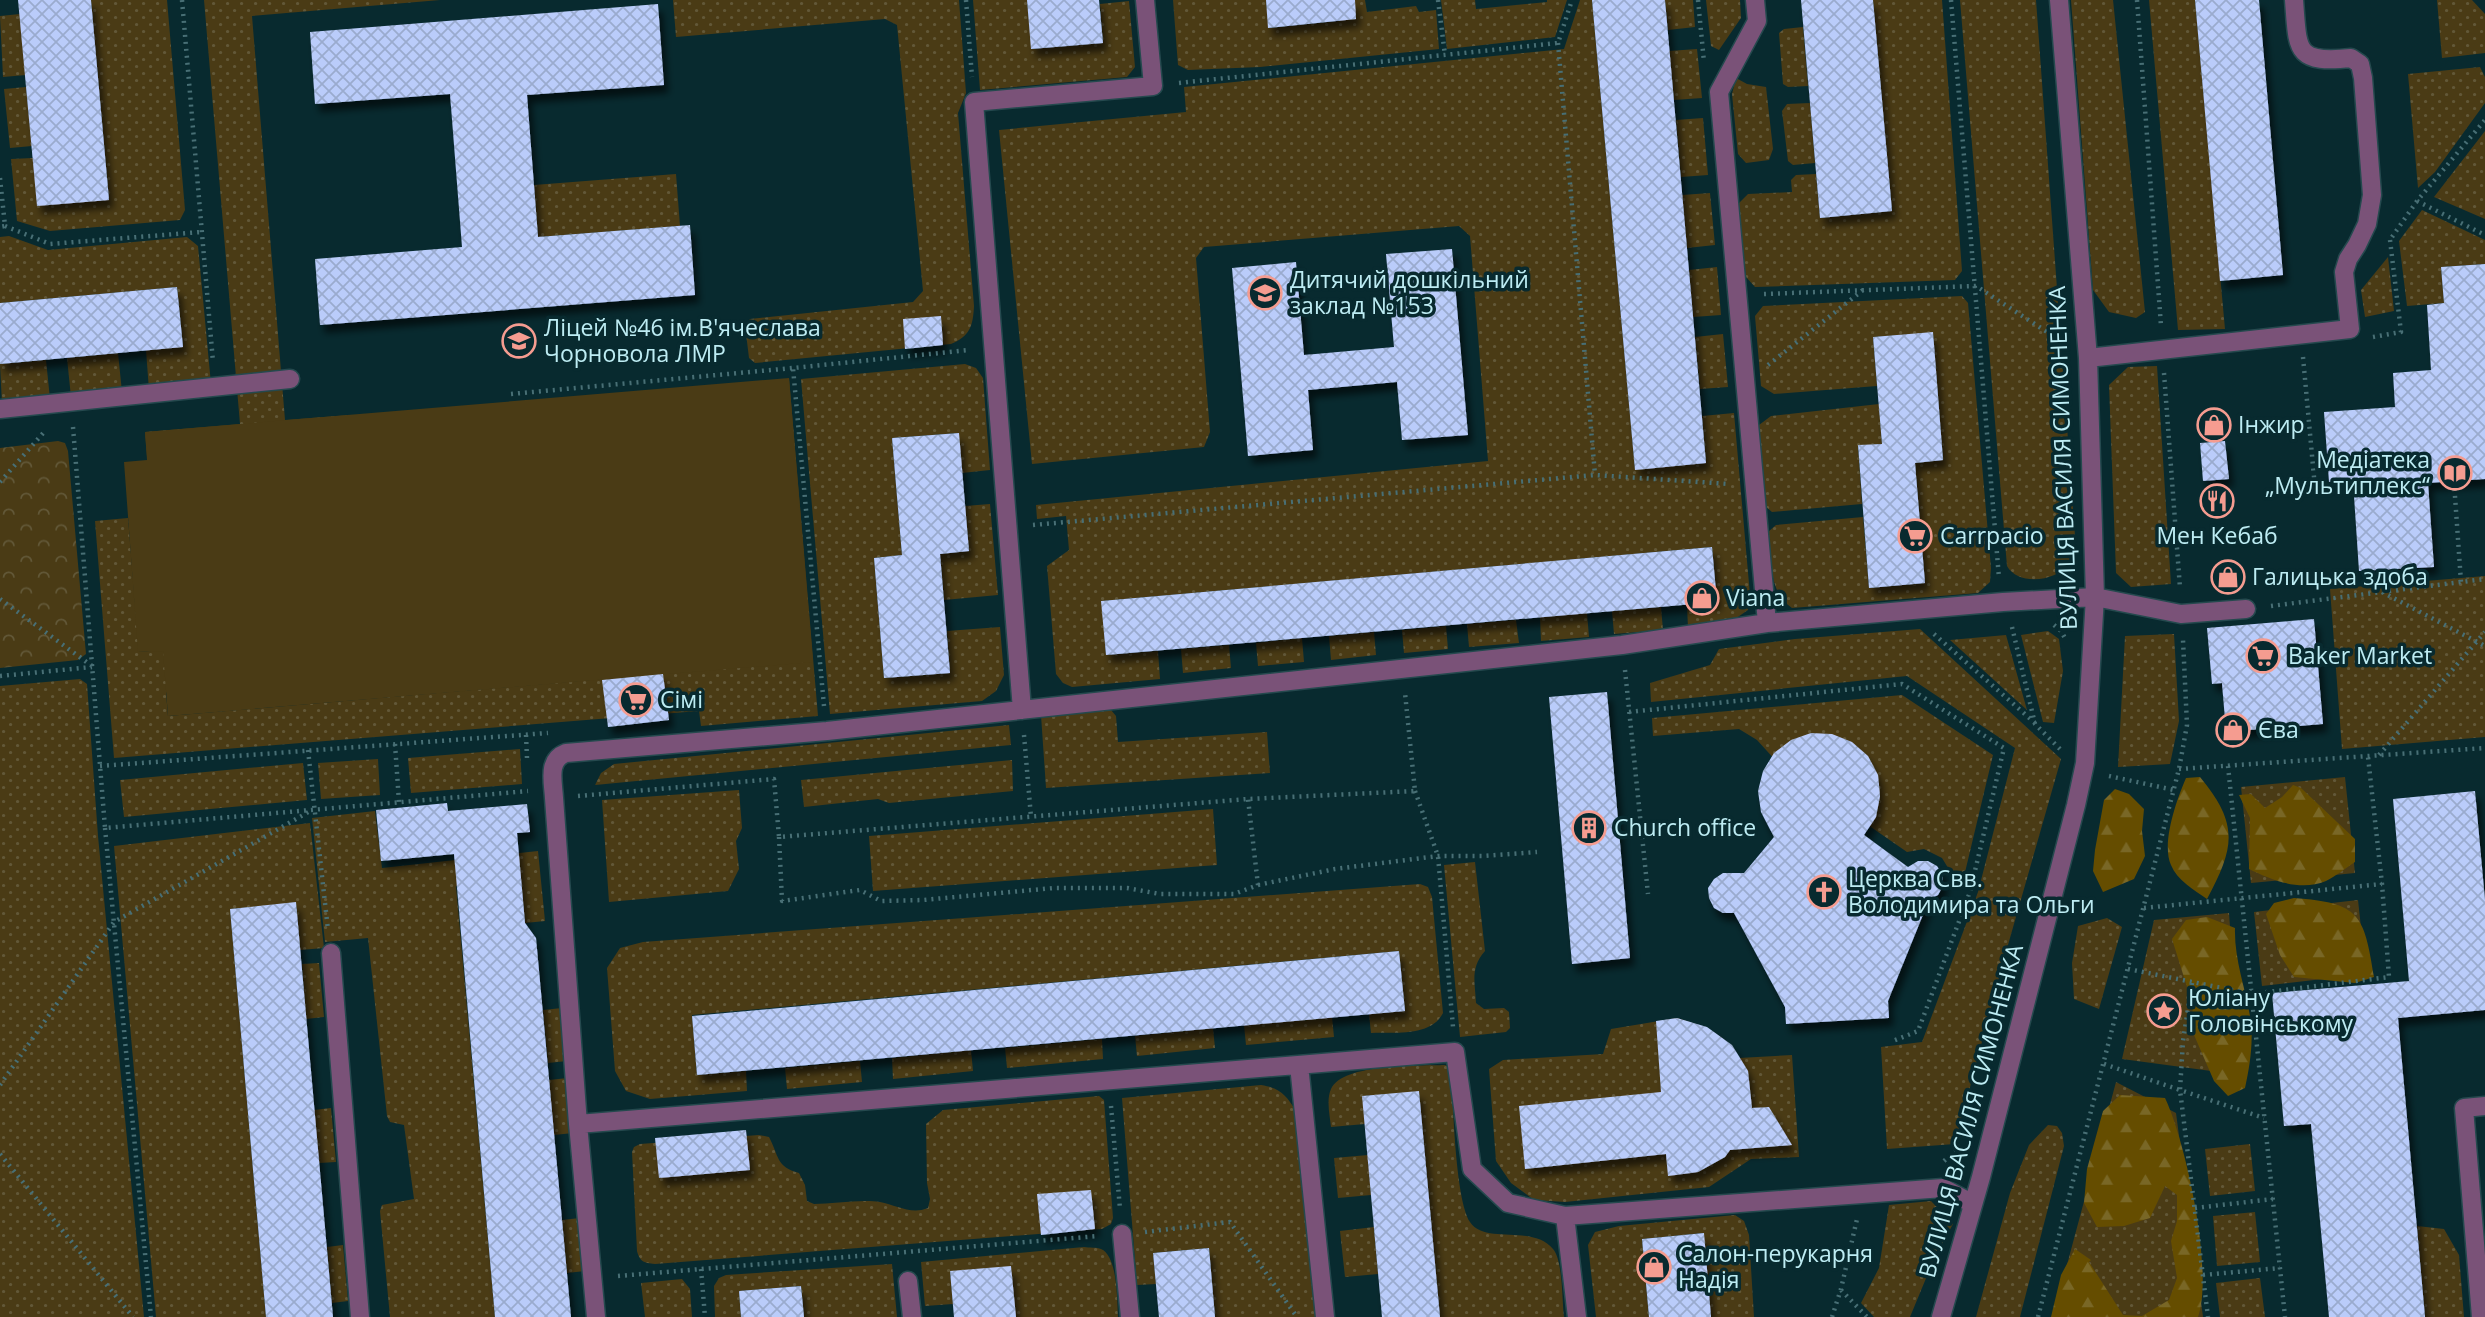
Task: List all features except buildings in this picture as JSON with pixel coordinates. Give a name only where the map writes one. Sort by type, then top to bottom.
[{"type":"street","points":[[1022,710],[974,102],[1153,86],[1146,0]]},
{"type":"street","points":[[1755,0],[1757,21],[1718,92],[1767,623]]},
{"type":"street","name":"ВУЛИЦЯ ВАСИЛЯ СИМОНЕНКА","points":[[1941,1317],[1973,1204],[2085,763],[2095,597],[2088,358],[2059,0]]},
{"type":"street","points":[[2088,358],[2350,329],[2344,272],[2347,258],[2367,224],[2372,195],[2363,78],[2360,64],[2351,58],[2325,61],[2312,59],[2301,50],[2297,38],[2294,0]]},
{"type":"street","points":[[0,409],[290,379]]},
{"type":"street","points":[[596,1317],[578,1124],[554,798],[552,764],[557,756],[566,753],[827,731],[1622,645],[1767,623],[2003,602],[2095,597],[2181,614],[2246,609]]},
{"type":"street","points":[[331,953],[360,1317]]},
{"type":"street","points":[[578,1124],[1455,1052],[1472,1169],[1508,1203],[1565,1216],[1943,1188],[1973,1204]]},
{"type":"street","points":[[1299,1065],[1325,1317]]},
{"type":"street","points":[[2481,1317],[2464,1108],[2485,1106]]},
{"type":"street","points":[[1565,1216],[1577,1317]]},
{"type":"street","points":[[1122,1234],[1129,1317]]},
{"type":"street","points":[[908,1281],[912,1317]]},
{"type":"path","points":[[182,0],[215,387]]},
{"type":"path","points":[[966,0],[974,102]]},
{"type":"path","points":[[1438,0],[1445,55]]},
{"type":"path","points":[[1572,0],[1558,43],[1595,475]]},
{"type":"path","points":[[1698,0],[1705,72],[1718,92]]},
{"type":"path","points":[[1951,0],[1999,581]]},
{"type":"path","points":[[2137,0],[2180,595]]},
{"type":"path","points":[[1153,86],[1558,43]]},
{"type":"path","points":[[2383,251],[2417,201],[2485,120]]},
{"type":"path","points":[[0,178],[3,226],[50,244],[201,233]]},
{"type":"path","points":[[2417,201],[2485,235]]},
{"type":"path","points":[[1737,295],[1976,286],[2088,358]]},
{"type":"path","points":[[1745,383],[1864,290]]},
{"type":"path","points":[[511,394],[993,348]]},
{"type":"path","points":[[793,368],[827,731]]},
{"type":"path","points":[[0,482],[71,401]]},
{"type":"path","points":[[71,401],[105,828],[152,1317]]},
{"type":"path","points":[[1008,527],[1595,475],[1755,486]]},
{"type":"path","points":[[2454,482],[2461,582]]},
{"type":"path","points":[[2246,609],[2485,579]]},
{"type":"path","points":[[2381,592],[2485,646]]},
{"type":"path","points":[[0,599],[93,667]]},
{"type":"path","points":[[2050,623],[2061,631],[2070,647]]},
{"type":"path","points":[[2025,626],[2011,626],[2035,724]]},
{"type":"path","points":[[2038,1317],[2179,769],[2187,725],[2182,629]]},
{"type":"path","points":[[2378,756],[2485,632]]},
{"type":"path","points":[[1936,637],[2035,724],[2066,756],[2067,743]]},
{"type":"path","points":[[1622,645],[1648,894]]},
{"type":"path","points":[[0,676],[93,667]]},
{"type":"path","points":[[1403,668],[1415,791],[1438,856],[1455,1052]]},
{"type":"path","points":[[1629,712],[1902,684],[2004,748],[1970,892],[1918,1031],[1893,1041]]},
{"type":"path","points":[[1022,710],[1031,817]]},
{"type":"path","points":[[100,766],[553,733]]},
{"type":"path","points":[[395,744],[399,802]]},
{"type":"path","points":[[2179,769],[2485,748]]},
{"type":"path","points":[[308,750],[331,953]]},
{"type":"path","points":[[2128,969],[2252,994],[2389,977],[2368,757]]},
{"type":"path","points":[[2228,765],[2285,1317]]},
{"type":"path","points":[[2109,776],[2174,790]]},
{"type":"path","points":[[105,828],[529,791],[554,798],[774,779],[782,901],[860,890],[881,901],[1054,888],[1127,888],[1160,894],[1234,894],[1258,885],[1335,869],[1438,856],[1537,852]]},
{"type":"path","points":[[779,837],[1248,799],[1415,791]]},
{"type":"path","points":[[1248,799],[1258,885]]},
{"type":"path","points":[[0,1085],[114,922],[313,809]]},
{"type":"path","points":[[2144,908],[2382,884]]},
{"type":"path","points":[[2192,983],[2183,1041],[2180,1090],[2208,1317]]},
{"type":"path","points":[[2104,1064],[2264,1118]]},
{"type":"path","points":[[1109,1081],[1122,1234]]},
{"type":"path","points":[[1939,1167],[1962,1144]]},
{"type":"path","points":[[0,1154],[133,1317]]},
{"type":"path","points":[[1832,1317],[1863,1194]]},
{"type":"path","points":[[2195,1208],[2273,1199]]},
{"type":"path","points":[[592,1278],[1122,1234],[1230,1222],[1297,1317]]},
{"type":"path","points":[[2203,1275],[2280,1268]]},
{"type":"path","points":[[701,1269],[705,1317]]},
{"type":"path","points":[[1841,1289],[1867,1317]]},
{"type":"green space","points":[[91,0],[167,0],[185,210],[180,220],[50,231],[17,221],[11,159],[33,158],[109,199]]},
{"type":"green space","points":[[204,0],[440,0],[252,16],[285,420],[350,415],[166,693],[168,716],[696,671],[789,378],[818,716],[701,726],[699,711],[114,758],[95,521],[128,518],[139,652],[163,650],[145,432],[240,424]]},
{"type":"green space","points":[[673,0],[959,0],[966,93],[958,113],[974,306],[971,325],[962,338],[951,344],[755,363],[749,358],[745,325],[750,319],[913,302],[923,291],[897,25],[885,19],[676,37]]},
{"type":"green space","points":[[973,0],[1027,0],[1032,49],[1103,43],[1100,4],[1129,1],[1135,67],[1127,77],[980,90]]},
{"type":"green space","points":[[1173,0],[1266,0],[1269,28],[1340,21],[1338,0],[1365,0],[1367,12],[1416,6],[1419,12],[1436,10],[1439,49],[1260,67],[1188,70],[1178,65]]},
{"type":"green space","points":[[1441,0],[1475,0],[1476,9],[1567,0],[1555,37],[1447,49]]},
{"type":"green space","points":[[1580,0],[1592,0],[1635,469],[1706,463],[1702,416],[1734,413],[1750,595],[1748,610],[1732,621],[1688,628],[1687,605],[1717,602],[1712,547],[1102,601],[1106,655],[1158,651],[1160,679],[1072,687],[1063,683],[1056,674],[1047,566],[1069,550],[1066,516],[1037,519],[1036,505],[1488,461],[1470,236],[1459,226],[1204,247],[1196,258],[1210,432],[1204,447],[1032,464],[999,130],[1186,112],[1184,87],[1564,49]]},
{"type":"green space","points":[[1665,0],[1693,0],[1695,27],[1668,30]]},
{"type":"green space","points":[[1706,0],[1740,0],[1741,18],[1719,50],[1711,46]]},
{"type":"green space","points":[[1873,0],[1942,0],[1962,271],[1955,280],[1755,287],[1746,277],[1737,205],[1748,194],[1792,192],[1791,180],[1796,175],[1816,174],[1820,218],[1892,211]]},
{"type":"green space","points":[[1960,0],[2036,0],[2075,536],[2069,563],[2047,578],[2020,577],[2007,566]]},
{"type":"green space","points":[[2071,0],[2113,0],[2145,312],[2136,318],[2109,312],[2093,290]]},
{"type":"green space","points":[[2149,0],[2195,0],[2225,329],[2178,330]]},
{"type":"green space","points":[[2437,0],[2472,0],[2485,14],[2485,53],[2442,58]]},
{"type":"green space","points":[[20,14],[26,75],[3,77],[0,16]]},
{"type":"green space","points":[[1803,27],[1808,86],[1788,87],[1783,84],[1779,33],[1784,29]]},
{"type":"green space","points":[[1697,49],[1702,98],[1674,100],[1669,51]]},
{"type":"green space","points":[[2480,67],[2485,77],[2485,103],[2435,172],[2418,188],[2408,74]]},
{"type":"green space","points":[[1736,78],[1747,84],[1766,87],[1773,149],[1769,160],[1746,163],[1738,154],[1732,94]]},
{"type":"green space","points":[[26,87],[32,146],[10,148],[4,89]]},
{"type":"green space","points":[[1810,103],[1815,163],[1793,165],[1788,161],[1782,111],[1787,104]]},
{"type":"green space","points":[[1703,118],[1708,175],[1681,177],[1676,120]]},
{"type":"green space","points":[[2485,131],[2485,219],[2434,197]]},
{"type":"green space","points":[[676,174],[680,226],[538,237],[534,185]]},
{"type":"green space","points":[[1710,193],[1715,245],[1687,248],[1682,195]]},
{"type":"green space","points":[[2422,210],[2485,240],[2485,264],[2441,267],[2444,303],[2407,306],[2399,241]]},
{"type":"green space","points":[[9,236],[48,250],[187,237],[198,246],[211,384],[149,390],[146,350],[183,346],[177,287],[0,303],[0,237]]},
{"type":"green space","points":[[2388,257],[2394,311],[2365,317],[2361,290]]},
{"type":"green space","points":[[1717,267],[1721,315],[1693,317],[1689,270]]},
{"type":"green space","points":[[1962,296],[1968,303],[1990,582],[1978,593],[1792,608],[1779,593],[1773,574],[1768,532],[1776,525],[1863,517],[1869,588],[1925,583],[1915,463],[1943,460],[1933,333],[1873,337],[1877,386],[1774,394],[1761,386],[1755,316],[1763,306]]},
{"type":"green space","points":[[1723,334],[1728,387],[1700,389],[1695,337]]},
{"type":"green space","points":[[118,353],[122,392],[71,397],[67,358]]},
{"type":"green space","points":[[46,360],[50,399],[2,404],[0,364]]},
{"type":"green space","points":[[965,364],[976,368],[983,378],[990,470],[962,473],[958,433],[892,438],[902,555],[874,558],[884,678],[950,673],[947,631],[1000,627],[1004,675],[996,691],[982,701],[830,714],[801,379]]},
{"type":"green space","points":[[2157,366],[2171,584],[2131,587],[2116,573],[2109,385],[2128,367]]},
{"type":"green space","points":[[789,378],[813,662],[168,716],[163,651],[138,652],[124,462],[147,460],[145,432]]},
{"type":"green space","points":[[1879,404],[1882,444],[1858,446],[1862,504],[1772,512],[1765,506],[1759,425],[1771,416]]},
{"type":"green space","points":[[58,441],[65,443],[68,451],[86,654],[78,660],[0,668],[0,448]]},
{"type":"green space","points":[[990,504],[998,595],[944,600],[940,554],[969,551],[965,506]]},
{"type":"green space","points":[[2485,576],[2485,737],[2342,749],[2330,589]]},
{"type":"green space","points":[[1661,607],[1663,630],[1614,634],[1612,611]]},
{"type":"green space","points":[[1587,613],[1589,637],[1541,641],[1540,617]]},
{"type":"green space","points":[[1516,620],[1519,643],[1469,647],[1467,624]]},
{"type":"green space","points":[[1446,626],[1448,649],[1404,653],[1402,630]]},
{"type":"green space","points":[[1920,629],[2061,759],[1955,1144],[1887,1149],[1881,1047],[1922,1042],[1978,892],[2015,748],[1907,676],[1651,702],[1650,683],[1710,665],[1719,649],[1795,639]]},
{"type":"green space","points":[[2048,631],[2059,639],[2063,671],[2054,723],[2043,722],[2021,635]]},
{"type":"green space","points":[[1374,632],[1376,655],[1331,660],[1329,636]]},
{"type":"green space","points":[[2174,634],[2179,721],[2170,764],[2118,767],[2125,636]]},
{"type":"green space","points":[[2006,635],[2027,710],[1950,640]]},
{"type":"green space","points":[[1302,638],[1304,662],[1258,666],[1256,643]]},
{"type":"green space","points":[[1229,645],[1231,668],[1183,673],[1181,649]]},
{"type":"green space","points":[[80,679],[87,684],[98,836],[144,1317],[0,1317],[0,686]]},
{"type":"green space","points":[[1902,695],[1993,755],[1961,889],[1942,858],[1924,849],[1907,852],[1777,762],[1757,740],[1739,729],[1653,736],[1652,718]]},
{"type":"green space","points":[[1111,710],[1116,716],[1118,742],[1267,732],[1270,773],[1046,788],[1041,715]]},
{"type":"green space","points":[[1009,725],[1011,745],[595,785],[601,773],[614,764]]},
{"type":"green space","points":[[520,749],[522,784],[411,793],[408,758]]},
{"type":"green space","points":[[378,759],[380,795],[321,799],[318,763]]},
{"type":"green space","points":[[1012,760],[1013,791],[889,803],[878,799],[804,807],[801,780]]},
{"type":"green space","points":[[303,763],[307,800],[124,817],[120,780]]},
{"type":"green space","points":[[2200,777],[2221,809],[2229,836],[2223,865],[2207,899],[2177,875],[2168,856],[2171,821],[2182,787],[2186,778]]},
{"type":"green space","points":[[2345,777],[2355,873],[2251,883],[2241,787]]},
{"type":"green space","points":[[2293,785],[2301,788],[2355,839],[2355,862],[2330,879],[2316,884],[2286,883],[2249,869],[2250,818],[2239,795],[2251,794],[2265,808],[2282,797]]},
{"type":"green space","points":[[2115,789],[2129,794],[2144,809],[2142,831],[2145,856],[2134,879],[2103,892],[2093,871],[2095,850],[2104,800]]},
{"type":"green space","points":[[739,790],[742,828],[736,841],[739,869],[728,891],[609,902],[602,800]]},
{"type":"green space","points":[[1213,809],[1217,865],[873,891],[869,836]]},
{"type":"green space","points":[[375,811],[382,868],[538,851],[545,921],[525,923],[521,880],[456,886],[495,1317],[390,1317],[380,1211],[382,1205],[414,1199],[404,1125],[390,1122],[387,1116],[368,938],[325,942],[312,818]]},
{"type":"green space","points":[[310,823],[324,948],[300,950],[296,903],[230,909],[266,1317],[156,1317],[114,846]]},
{"type":"green space","points":[[1475,862],[1485,951],[1475,969],[1476,1003],[1484,1009],[1504,1008],[1509,1012],[1510,1028],[1506,1032],[1460,1037],[1444,865]]},
{"type":"green space","points":[[1420,884],[1428,887],[1432,897],[1443,1013],[1437,1021],[1421,1030],[1371,1033],[1369,1014],[1405,1011],[1399,951],[692,1015],[697,1075],[746,1071],[747,1091],[650,1099],[626,1091],[615,1071],[607,968],[620,948],[643,942]]},
{"type":"green space","points":[[2294,898],[2333,904],[2355,916],[2367,939],[2374,977],[2355,983],[2294,977],[2280,955],[2266,914],[2274,903]]},
{"type":"green space","points":[[2358,900],[2366,974],[2262,986],[2254,912]]},
{"type":"green space","points":[[2229,913],[2241,1075],[2122,1059],[2154,920]]},
{"type":"green space","points":[[2207,917],[2235,928],[2238,961],[2251,1025],[2251,1052],[2245,1088],[2228,1096],[2214,1081],[2191,1028],[2193,1006],[2172,939],[2186,920]]},
{"type":"green space","points":[[2107,918],[2122,927],[2099,1009],[2074,999],[2072,963],[2078,926]]},
{"type":"green space","points":[[319,963],[324,1017],[306,1019],[302,964]]},
{"type":"green space","points":[[562,1008],[567,1061],[548,1063],[543,1010]]},
{"type":"green space","points":[[1332,1017],[1334,1037],[1246,1045],[1244,1025]]},
{"type":"green space","points":[[1677,1018],[1720,1036],[1739,1058],[1792,1055],[1799,1157],[1751,1159],[1709,1187],[1565,1202],[1534,1200],[1511,1183],[1496,1161],[1489,1069],[1503,1060],[1603,1054],[1611,1029]]},
{"type":"green space","points":[[1213,1028],[1215,1048],[1137,1056],[1135,1036]]},
{"type":"green space","points":[[1102,1039],[1103,1059],[1007,1068],[1005,1048]]},
{"type":"green space","points":[[971,1050],[973,1071],[893,1079],[892,1058]]},
{"type":"green space","points":[[860,1061],[862,1082],[787,1089],[785,1068]]},
{"type":"green space","points":[[1445,1065],[1451,1068],[1458,1172],[1470,1222],[1477,1229],[1486,1232],[1534,1237],[1553,1249],[1560,1271],[1564,1317],[1440,1317],[1419,1092],[1363,1096],[1365,1124],[1331,1127],[1331,1089],[1350,1074],[1401,1066]]},
{"type":"green space","points":[[568,1078],[573,1133],[554,1135],[549,1080]]},
{"type":"green space","points":[[2116,1082],[2176,1113],[2203,1317],[2053,1317]]},
{"type":"green space","points":[[1261,1085],[1282,1093],[1296,1111],[1317,1317],[1215,1317],[1209,1248],[1153,1253],[1156,1284],[1137,1285],[1122,1098]]},
{"type":"green space","points":[[2120,1095],[2165,1098],[2173,1118],[2189,1175],[2200,1240],[2203,1270],[2198,1317],[2051,1317],[2061,1275],[2075,1249],[2091,1260],[2089,1262],[2123,1315],[2142,1316],[2169,1300],[2177,1278],[2171,1241],[2177,1221],[2177,1195],[2165,1186],[2150,1218],[2124,1226],[2097,1227],[2084,1203],[2087,1169],[2103,1111]]},
{"type":"green space","points":[[1099,1096],[1104,1100],[1113,1218],[1111,1224],[1102,1229],[655,1264],[643,1261],[638,1255],[632,1152],[634,1147],[640,1144],[759,1135],[769,1137],[782,1164],[799,1173],[805,1185],[807,1201],[814,1204],[872,1201],[910,1210],[922,1210],[928,1208],[930,1199],[927,1183],[926,1124],[943,1110]]},
{"type":"green space","points":[[331,1108],[336,1162],[319,1163],[314,1110]]},
{"type":"green space","points":[[2048,1125],[2057,1126],[2062,1133],[2064,1146],[2020,1317],[1976,1317],[2010,1193],[2029,1145]]},
{"type":"green space","points":[[2250,1144],[2255,1191],[2210,1196],[2205,1149]]},
{"type":"green space","points":[[1368,1155],[1371,1195],[1338,1198],[1334,1158]]},
{"type":"green space","points":[[1931,1201],[1953,1224],[1934,1259],[1910,1317],[1874,1317],[1861,1303],[1879,1268],[1889,1205]]},
{"type":"green space","points":[[2255,1212],[2260,1262],[2217,1266],[2213,1216]]},
{"type":"green space","points":[[1735,1215],[1744,1221],[1749,1235],[1754,1317],[1711,1317],[1703,1233],[1642,1239],[1649,1317],[1596,1317],[1588,1245],[1595,1232],[1619,1226]]},
{"type":"green space","points":[[580,1218],[585,1271],[567,1273],[562,1220]]},
{"type":"green space","points":[[2417,1226],[2444,1229],[2459,1255],[2464,1317],[2425,1317]]},
{"type":"green space","points":[[1374,1227],[1378,1274],[1345,1277],[1340,1231]]},
{"type":"green space","points":[[343,1245],[348,1301],[332,1303],[327,1247]]},
{"type":"green space","points":[[1084,1247],[1101,1249],[1111,1260],[1116,1280],[1118,1317],[1016,1317],[950,1271],[953,1304],[925,1306],[921,1262]]},
{"type":"green space","points":[[892,1264],[897,1317],[804,1317],[801,1286],[739,1291],[741,1317],[715,1317],[714,1286],[719,1278],[726,1275]]},
{"type":"green space","points":[[2260,1278],[2265,1317],[2220,1317],[2216,1283]]},
{"type":"green space","points":[[682,1279],[690,1289],[692,1317],[645,1317],[641,1283]]},
{"type":"place","name":"Дитячий дошкільний заклад №153","points":[[1265,293]]},
{"type":"place","name":"Ліцей №46 ім.В'ячеслава Чорновола ЛМР","points":[[519,341]]},
{"type":"place","name":"Інжир","points":[[2214,425]]},
{"type":"place","name":"Медіатека „Мультиплекс“","points":[[2455,473]]},
{"type":"place","name":"Мен Кебаб","points":[[2217,501]]},
{"type":"place","name":"Carrpacio","points":[[1915,536]]},
{"type":"place","name":"Галицька здоба","points":[[2228,577]]},
{"type":"place","name":"Viana","points":[[1702,598]]},
{"type":"place","name":"Baker Market","points":[[2263,656]]},
{"type":"place","name":"Сімі","points":[[636,700]]},
{"type":"place","name":"Єва","points":[[2233,730]]},
{"type":"place","name":"Church office","points":[[1589,828]]},
{"type":"place","name":"Церква Свв. Володимира та Ольги","points":[[1824,892]]},
{"type":"place","name":"Юліану Головінському","points":[[2164,1011]]},
{"type":"place","name":"Салон-перукарня Надія","points":[[1654,1267]]}]
